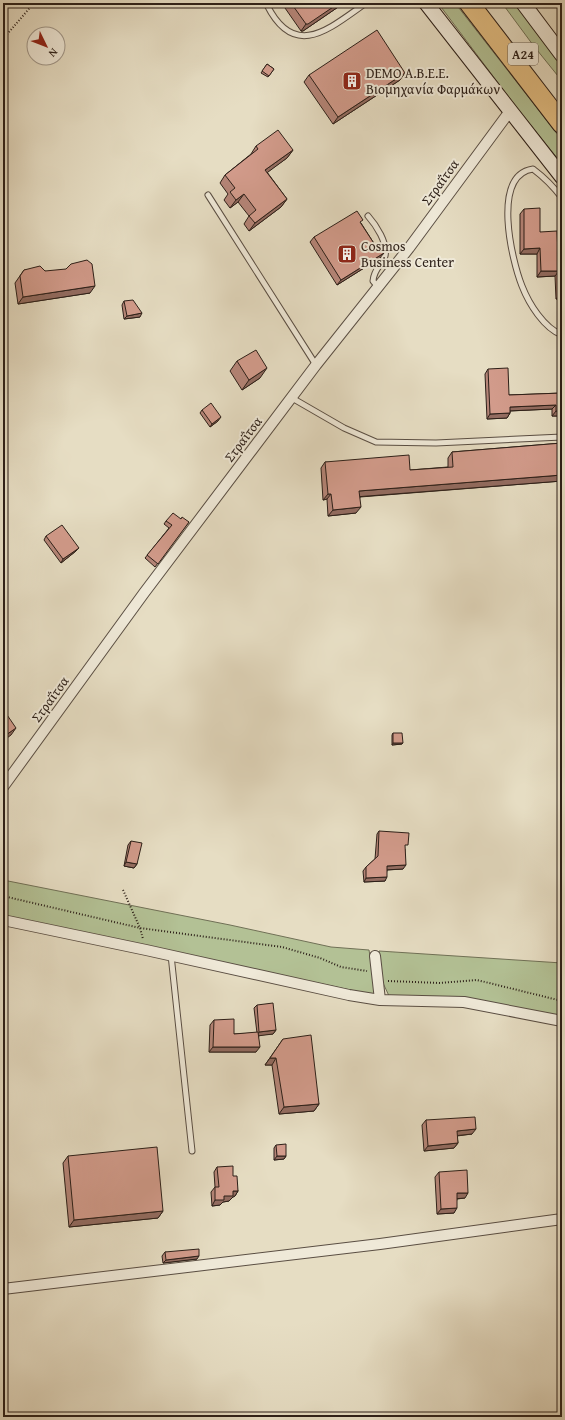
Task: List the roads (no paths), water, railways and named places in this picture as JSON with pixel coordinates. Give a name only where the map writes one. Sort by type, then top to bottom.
[{"type":"highway","name":"Α24","points":[[469,3],[562,124]]},
{"type":"highway","name":"Α24","points":[[485,3],[562,103]]},
{"type":"street","points":[[426,3],[562,177]]},
{"type":"street","points":[[523,3],[561,52]]},
{"type":"street","name":"Στραΐτσα","points":[[3,787],[144,593],[316,365],[410,248],[510,111]]},
{"type":"street","points":[[3,920],[171,955],[349,995],[380,1000],[464,1002],[562,1021]]},
{"type":"street","points":[[375,956],[380,1000]]},
{"type":"street","points":[[3,1289],[380,1244],[562,1219]]},
{"type":"lane","points":[[268,3],[267,6],[276,22],[287,31],[304,37],[319,34],[366,3]]},
{"type":"lane","points":[[562,198],[544,178],[533,169],[527,170],[516,181],[509,195],[508,223],[516,268],[522,288],[548,326],[555,332],[562,335]]},
{"type":"lane","points":[[208,195],[316,365]]},
{"type":"lane","points":[[368,216],[378,228],[384,249],[385,257],[374,273],[373,281],[378,287]]},
{"type":"lane","points":[[292,398],[344,428],[376,442],[436,443],[562,437]]},
{"type":"lane","points":[[171,955],[192,1151]]},
{"type":"place","name":"DEMO A.B.E.E. Βιομηχανία Φαρμάκων","points":[[352,81]]},
{"type":"place","name":"Cosmos Business Center","points":[[347,254]]}]
